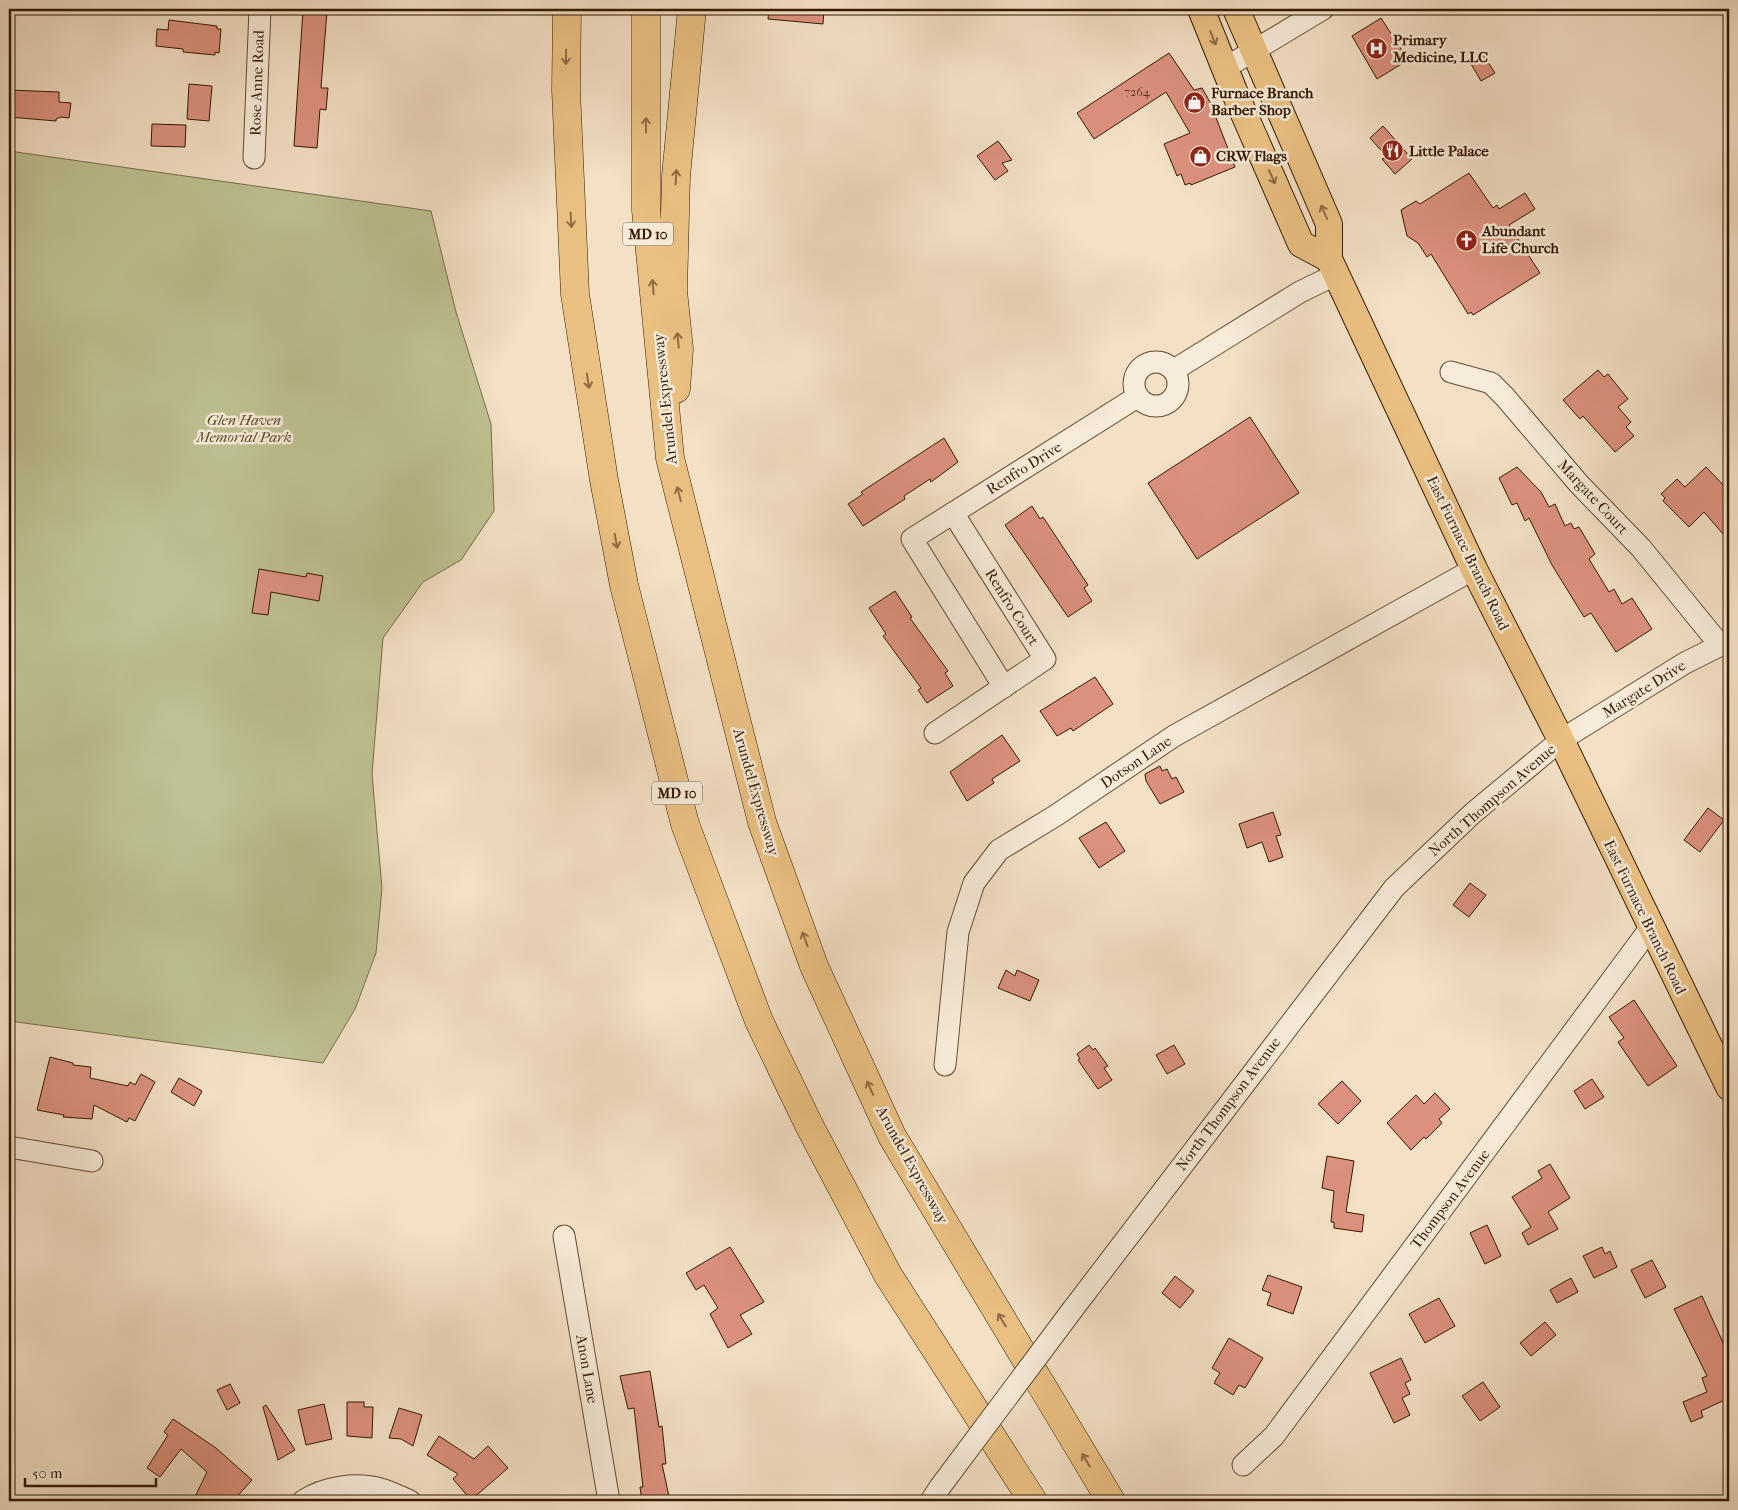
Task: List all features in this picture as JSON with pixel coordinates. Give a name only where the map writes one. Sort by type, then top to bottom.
[{"type":"highway","name":"MD 10","points":[[567,9],[566,90],[575,294],[602,471],[624,585],[685,824],[759,1020],[814,1134],[888,1275],[1033,1501]]},
{"type":"highway","name":"Arundel Expressway","points":[[646,9],[646,210],[670,458],[762,822],[814,966],[892,1136],[1111,1501]]},
{"type":"highway","points":[[670,458],[679,350],[673,291],[676,176],[692,9]]},
{"type":"main road","points":[[1201,9],[1301,244],[1333,267]]},
{"type":"main road","name":"East Furnace Branch Road","points":[[1236,9],[1329,224],[1333,267],[1474,569],[1561,740],[1729,1087]]},
{"type":"street","name":"Rose Anne Road","points":[[254,158],[260,9]]},
{"type":"street","points":[[1225,68],[1323,9]]},
{"type":"street","points":[[1174,370],[1300,292],[1333,267]]},
{"type":"street","points":[[1148,362],[1162,362],[1174,370],[1178,383],[1174,397],[1163,405],[1149,405],[1138,397],[1133,384],[1137,371],[1142,366],[1148,362]]},
{"type":"street","name":"Margate Court","points":[[1451,372],[1491,383],[1579,484],[1641,548],[1724,643]]},
{"type":"street","name":"Renfro Drive","points":[[1004,687],[912,539],[1138,397]]},
{"type":"street","name":"Renfro Court","points":[[935,733],[1045,659],[953,513]]},
{"type":"street","name":"Dotson Lane","points":[[945,1065],[958,932],[974,883],[999,850],[1055,816],[1174,736],[1474,569]]},
{"type":"street","name":"Margate Drive","points":[[1561,740],[1685,663],[1724,643]]},
{"type":"street","name":"North Thompson Avenue","points":[[935,1494],[1073,1309],[1394,888],[1473,813],[1561,740]]},
{"type":"street","name":"Thompson Avenue","points":[[1243,1465],[1274,1436],[1651,927]]},
{"type":"street","points":[[9,1147],[92,1161]]},
{"type":"street","name":"Anon Lane","points":[[564,1236],[609,1501]]},
{"type":"street","points":[[302,1501],[333,1489],[353,1486],[381,1489],[410,1501]]},
{"type":"green space","name":"Glen Haven Memorial Park","points":[[9,151],[431,211],[456,312],[491,424],[494,511],[461,560],[423,582],[383,638],[372,774],[382,888],[376,953],[355,1009],[323,1063],[9,1021]]},
{"type":"building","points":[[769,9],[824,9],[823,24],[768,19]]},
{"type":"building","points":[[303,10],[327,11],[321,88],[328,88],[326,110],[320,109],[317,148],[294,146]]},
{"type":"building","points":[[1381,18],[1408,60],[1377,79],[1352,36]]},
{"type":"building","points":[[169,20],[217,26],[217,29],[221,29],[219,53],[215,52],[215,55],[183,52],[183,49],[156,46],[157,29],[168,30]]},
{"type":"building","points":[[1169,53],[1194,90],[1202,88],[1210,102],[1235,167],[1191,185],[1190,183],[1185,185],[1181,174],[1177,176],[1164,144],[1190,133],[1166,92],[1094,139],[1077,113]]},
{"type":"building","points":[[1484,56],[1495,73],[1481,81],[1471,64]]},
{"type":"building","points":[[189,84],[212,86],[209,121],[187,119]]},
{"type":"building","points":[[9,90],[59,92],[59,102],[71,103],[69,118],[61,117],[56,119],[56,121],[9,117]]},
{"type":"building","points":[[152,124],[186,125],[185,147],[151,146]]},
{"type":"building","name":"Little Palace","points":[[1383,126],[1412,159],[1395,174],[1382,159],[1387,157],[1370,138]]},
{"type":"building","points":[[998,141],[1012,160],[1002,163],[1008,171],[995,180],[977,156]]},
{"type":"building","name":"Abundant Life Church","points":[[1469,173],[1493,208],[1497,205],[1499,209],[1525,193],[1535,209],[1509,225],[1540,273],[1473,315],[1471,312],[1468,314],[1431,254],[1427,257],[1418,243],[1407,236],[1401,210],[1416,201],[1420,204]]},
{"type":"building","points":[[1598,370],[1604,377],[1608,374],[1628,399],[1618,407],[1631,422],[1626,427],[1634,436],[1615,452],[1583,416],[1580,419],[1563,400]]},
{"type":"building","points":[[1250,417],[1299,493],[1197,559],[1148,483]]},
{"type":"building","points":[[944,438],[958,462],[931,482],[930,479],[904,496],[905,499],[863,526],[848,504],[863,494],[861,492]]},
{"type":"building","points":[[1517,467],[1541,492],[1549,507],[1555,504],[1565,526],[1571,523],[1574,529],[1579,527],[1595,554],[1589,559],[1609,592],[1614,589],[1622,604],[1632,598],[1652,629],[1616,652],[1591,613],[1584,617],[1552,565],[1529,518],[1525,521],[1517,503],[1512,505],[1499,478]]},
{"type":"building","points":[[1706,467],[1729,491],[1729,541],[1704,512],[1689,527],[1663,501],[1665,498],[1661,494],[1677,479],[1685,487]]},
{"type":"building","points":[[1032,506],[1040,519],[1043,517],[1088,585],[1084,588],[1092,601],[1068,617],[1005,525]]},
{"type":"building","points":[[259,569],[306,577],[307,573],[323,576],[319,601],[271,592],[268,615],[252,613]]},
{"type":"building","points":[[895,591],[912,617],[910,618],[948,671],[945,673],[953,686],[927,703],[918,690],[921,688],[883,636],[886,634],[869,608]]},
{"type":"building","points":[[1095,677],[1113,704],[1073,731],[1071,728],[1057,736],[1040,711]]},
{"type":"building","points":[[1002,735],[1020,761],[992,779],[994,783],[967,801],[950,772]]},
{"type":"building","points":[[1160,766],[1162,771],[1167,769],[1172,779],[1176,777],[1184,792],[1160,804],[1146,781],[1145,774]]},
{"type":"building","points":[[1708,808],[1724,820],[1700,852],[1684,840]]},
{"type":"building","points":[[1273,812],[1281,835],[1276,836],[1283,857],[1269,862],[1262,842],[1247,848],[1239,824]]},
{"type":"building","points":[[1106,822],[1125,851],[1099,868],[1079,838]]},
{"type":"building","points":[[1470,883],[1486,895],[1469,917],[1453,905]]},
{"type":"building","points":[[1006,970],[1015,976],[1017,970],[1039,980],[1030,1001],[998,988]]},
{"type":"building","points":[[1634,1000],[1677,1066],[1648,1086],[1618,1042],[1624,1038],[1609,1017]]},
{"type":"building","points":[[1089,1045],[1093,1050],[1095,1048],[1108,1066],[1104,1068],[1112,1080],[1098,1089],[1078,1060],[1080,1059],[1077,1054]]},
{"type":"building","points":[[1174,1045],[1185,1064],[1167,1074],[1156,1055]]},
{"type":"building","points":[[50,1057],[73,1063],[73,1065],[91,1067],[90,1078],[128,1086],[130,1082],[135,1085],[141,1074],[155,1082],[135,1121],[129,1118],[127,1122],[94,1105],[92,1119],[63,1117],[64,1115],[37,1110]]},
{"type":"building","points":[[179,1078],[202,1091],[194,1106],[171,1092]]},
{"type":"building","points":[[1592,1079],[1604,1097],[1585,1109],[1574,1091]]},
{"type":"building","points":[[1342,1081],[1361,1101],[1338,1124],[1318,1104]]},
{"type":"building","points":[[1435,1093],[1450,1109],[1439,1119],[1442,1123],[1426,1139],[1424,1137],[1411,1150],[1387,1123],[1416,1095],[1424,1104]]},
{"type":"building","points":[[1327,1156],[1354,1161],[1346,1212],[1364,1215],[1362,1232],[1334,1228],[1334,1222],[1331,1222],[1334,1191],[1322,1188]]},
{"type":"building","points":[[1550,1164],[1570,1198],[1548,1212],[1558,1229],[1528,1245],[1522,1233],[1531,1227],[1512,1197],[1542,1178],[1538,1171]]},
{"type":"building","points":[[1487,1225],[1501,1256],[1485,1264],[1470,1233]]},
{"type":"building","points":[[730,1247],[764,1302],[740,1315],[752,1334],[728,1348],[710,1314],[718,1308],[704,1285],[696,1290],[686,1273]]},
{"type":"building","points":[[1602,1247],[1605,1254],[1610,1251],[1617,1267],[1594,1278],[1583,1256]]},
{"type":"building","points":[[1652,1260],[1666,1287],[1645,1298],[1631,1270]]},
{"type":"building","points":[[1268,1275],[1302,1287],[1293,1314],[1267,1305],[1271,1293],[1262,1290]]},
{"type":"building","points":[[1175,1276],[1194,1291],[1180,1308],[1162,1293]]},
{"type":"building","points":[[1571,1278],[1578,1292],[1557,1303],[1550,1290]]},
{"type":"building","points":[[1702,1296],[1729,1356],[1729,1398],[1701,1411],[1703,1417],[1691,1422],[1683,1402],[1707,1392],[1702,1378],[1707,1376],[1674,1309]]},
{"type":"building","points":[[1439,1298],[1455,1326],[1425,1343],[1409,1314]]},
{"type":"building","points":[[1545,1322],[1556,1335],[1531,1356],[1520,1343]]},
{"type":"building","points":[[1229,1338],[1263,1358],[1245,1388],[1239,1385],[1233,1395],[1214,1383],[1220,1373],[1212,1368]]},
{"type":"building","points":[[1401,1358],[1411,1380],[1405,1383],[1410,1394],[1402,1398],[1410,1415],[1394,1423],[1370,1373]]},
{"type":"building","points":[[650,1371],[659,1427],[662,1426],[666,1464],[662,1464],[670,1501],[642,1501],[640,1487],[643,1487],[634,1408],[628,1409],[620,1376]]},
{"type":"building","points":[[1483,1382],[1500,1407],[1480,1421],[1462,1396]]},
{"type":"building","points":[[230,1384],[240,1403],[227,1410],[217,1390]]},
{"type":"building","points":[[347,1402],[364,1402],[364,1407],[373,1407],[372,1438],[347,1436]]},
{"type":"building","points":[[324,1404],[332,1439],[306,1445],[298,1410]]},
{"type":"building","points":[[266,1405],[295,1450],[278,1460],[263,1407]]},
{"type":"building","points":[[399,1408],[422,1415],[413,1446],[401,1439],[389,1438]]},
{"type":"building","points":[[173,1419],[216,1448],[252,1480],[233,1501],[193,1501],[207,1472],[181,1449],[160,1477],[147,1468],[168,1435],[164,1432]]},
{"type":"building","points":[[439,1436],[474,1459],[488,1446],[508,1468],[471,1500],[453,1479],[458,1474],[427,1455]]},
{"type":"place","name":"Primary Medicine, LLC","points":[[1377,49]]},
{"type":"place","name":"Furnace Branch Barber Shop","points":[[1195,102]]},
{"type":"place","name":"Little Palace","points":[[1393,151]]},
{"type":"place","name":"CRW Flags","points":[[1200,156]]},
{"type":"place","name":"Abundant Life Church","points":[[1466,240]]}]
